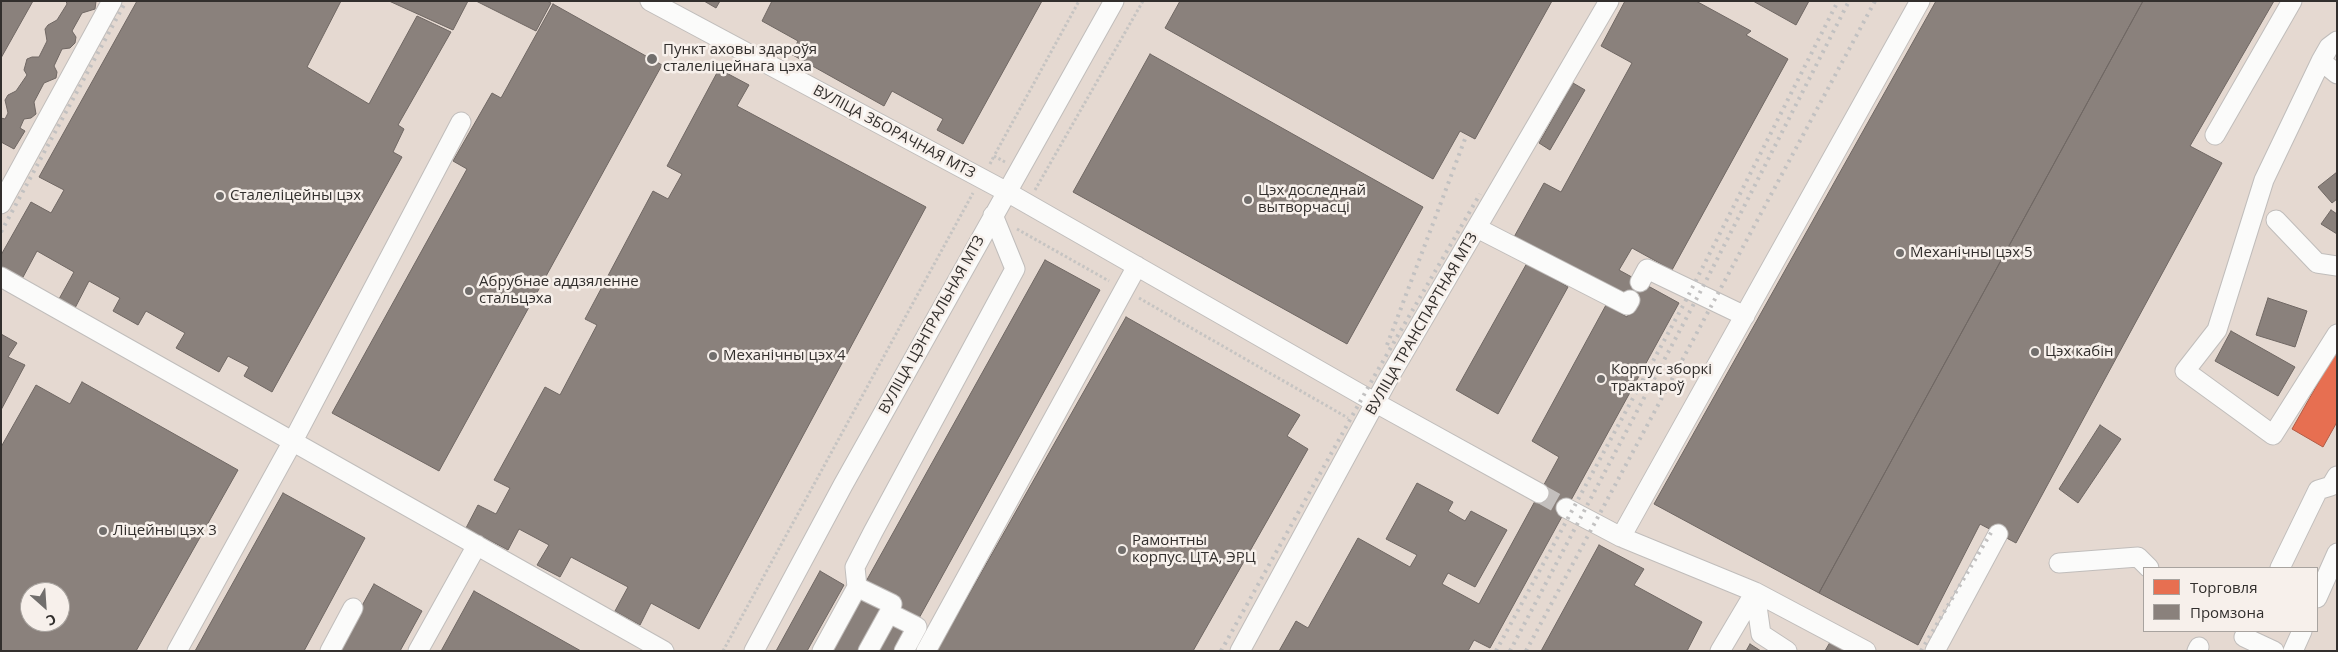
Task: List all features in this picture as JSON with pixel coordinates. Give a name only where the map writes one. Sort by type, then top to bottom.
[{"type":"lane","points":[[1,204],[112,1]]},
{"type":"lane","name":"ВУЛІЦА ЗБОРАЧНАЯ МТЗ","points":[[650,1],[1006,192],[1035,196],[1137,266],[1376,403],[1539,493]]},
{"type":"lane","name":"ВУЛІЦА ЦЭНТРАЛЬНАЯ МТЗ","points":[[754,651],[993,215],[1114,1]]},
{"type":"lane","name":"ВУЛІЦА ТРАНСПАРТНАЯ МТЗ","points":[[1240,651],[1376,403],[1609,1]]},
{"type":"lane","points":[[1621,537],[1920,1]]},
{"type":"lane","points":[[2215,134],[2292,1]]},
{"type":"lane","points":[[2337,41],[2329,47],[2321,61],[2264,180],[2216,330],[2185,371],[2273,435],[2337,334]]},
{"type":"lane","points":[[2321,61],[2337,74]]},
{"type":"lane","points":[[177,651],[293,441],[461,122]]},
{"type":"lane","points":[[822,651],[857,586],[856,567],[873,532],[1015,269],[993,215]]},
{"type":"lane","points":[[2276,220],[2317,263],[2337,266]]},
{"type":"lane","points":[[1477,228],[1627,305],[1630,300]]},
{"type":"lane","points":[[926,651],[1137,266]]},
{"type":"lane","points":[[1640,282],[1647,269],[1745,316]]},
{"type":"lane","points":[[1,277],[664,651]]},
{"type":"lane","points":[[2280,567],[2318,490],[2331,486],[2337,476]]},
{"type":"lane","points":[[1566,508],[1621,537],[1755,592],[1866,651]]},
{"type":"lane","points":[[1935,651],[1998,534]]},
{"type":"lane","points":[[418,651],[477,545]]},
{"type":"lane","points":[[2318,596],[2337,553]]},
{"type":"lane","points":[[2059,563],[2138,557],[2148,567]]},
{"type":"lane","points":[[857,586],[892,604],[868,651]]},
{"type":"lane","points":[[1720,651],[1755,592]]},
{"type":"lane","points":[[1755,592],[1761,634],[1787,651]]},
{"type":"lane","points":[[330,651],[353,608]]},
{"type":"lane","points":[[889,613],[917,627],[904,651]]},
{"type":"lane","points":[[2293,651],[2302,632]]},
{"type":"lane","points":[[2241,633],[2265,649]]},
{"type":"path","points":[[723,651],[1080,1]]},
{"type":"path","points":[[1143,1],[1040,181],[1035,196],[1014,227],[1335,410],[1349,387]]},
{"type":"path","points":[[994,156],[1040,181]]},
{"type":"shaded area","points":[[1,1],[2337,1],[2337,38],[2324,72],[2337,78],[2337,651],[1,651]]},
{"type":"building: Торговля","points":[[2337,350],[2337,422],[2323,447],[2292,429]]},
{"type":"building: Промзона","points":[[1,1],[33,1],[1,58]]},
{"type":"building: Промзона","points":[[66,1],[96,1],[95,9],[82,13],[72,31],[76,37],[75,43],[70,48],[62,49],[54,66],[57,72],[56,78],[44,83],[34,102],[36,114],[31,118],[24,119],[20,128],[25,131],[14,149],[1,142],[1,118],[5,119],[8,113],[5,100],[8,95],[16,91],[27,75],[24,70],[27,59],[39,57],[47,41],[45,29],[57,20],[67,4]]},
{"type":"building: Промзона","name":"Сталеліцейны цэх","points":[[137,1],[341,1],[307,67],[369,104],[417,16],[451,32],[398,125],[404,129],[393,152],[402,157],[272,392],[244,376],[249,367],[228,356],[219,372],[176,348],[185,333],[146,311],[138,325],[113,311],[120,298],[89,281],[75,308],[59,299],[74,272],[37,251],[22,279],[1,267],[1,255],[31,202],[51,213],[64,190],[39,177]]},
{"type":"building: Промзона","points":[[389,1],[468,1],[453,30]]},
{"type":"building: Промзона","points":[[476,1],[547,1],[551,3],[536,31]]},
{"type":"building: Промзона","points":[[704,1],[720,1],[716,8]]},
{"type":"building: Промзона","points":[[772,1],[1042,1],[963,144],[937,130],[943,119],[892,91],[884,106],[791,54],[798,41],[762,21]]},
{"type":"building: Промзона","points":[[1180,1],[1552,1],[1475,139],[1460,131],[1433,179],[1165,28]]},
{"type":"building: Промзона","name":"Корпус зборкі трактароў","points":[[1625,1],[1696,1],[1751,31],[1746,35],[1788,59],[1672,270],[1632,248],[1619,270],[1679,303],[1490,648],[1474,640],[1468,651],[1279,651],[1296,621],[1308,628],[1358,538],[1410,567],[1417,555],[1386,539],[1417,483],[1453,502],[1448,511],[1465,521],[1471,511],[1507,530],[1475,587],[1448,573],[1442,584],[1479,604],[1559,457],[1532,441],[1606,305],[1627,317],[1635,303],[1514,237],[1544,183],[1561,192],[1632,63],[1601,46]]},
{"type":"building: Промзона","points":[[1753,1],[1809,1],[1796,25]]},
{"type":"building: Промзона","name":"Механічны цэх 5","points":[[1936,1],[2143,1],[1819,593],[1654,504]]},
{"type":"building: Промзона","name":"Цэх кабін","points":[[2143,1],[2274,1],[2190,146],[2222,163],[2016,543],[1980,524],[1918,645],[1819,593]]},
{"type":"building: Промзона","name":"Абрубнае аддзяленне стальцэха","points":[[553,4],[662,65],[439,471],[332,413],[467,169],[453,161],[492,93],[501,98]]},
{"type":"building: Промзона","name":"Цэх доследнай вытворчасці","points":[[1150,54],[1423,207],[1347,344],[1073,192]]},
{"type":"building: Промзона","name":"Механічны цэх 4","points":[[719,69],[749,85],[737,106],[926,207],[699,629],[651,603],[640,625],[615,611],[628,587],[571,557],[560,577],[537,565],[549,545],[519,529],[508,550],[466,528],[478,505],[496,514],[510,488],[494,480],[545,387],[560,395],[597,325],[585,319],[653,191],[668,199],[682,174],[667,166]]},
{"type":"building: Промзона","points":[[1573,83],[1585,90],[1550,150],[1539,143]]},
{"type":"building: Промзона","points":[[2337,172],[2337,199],[2332,203],[2318,187]]},
{"type":"building: Промзона","points":[[2331,210],[2337,214],[2337,234],[2321,224]]},
{"type":"building: Промзона","points":[[1045,260],[1100,290],[918,620],[895,609],[864,585]]},
{"type":"building: Промзона","points":[[1527,263],[1568,287],[1498,414],[1456,390]]},
{"type":"building: Промзона","points":[[2268,298],[2307,311],[2295,347],[2256,335]]},
{"type":"building: Промзона","name":"Рамонтны корпус. ЦТА, ЭРЦ","points":[[1126,317],[1300,415],[1287,436],[1308,449],[1193,651],[937,651]]},
{"type":"building: Промзона","points":[[2231,331],[2295,367],[2278,396],[2215,361]]},
{"type":"building: Промзона","points":[[1,334],[17,343],[8,357],[25,365],[1,410]]},
{"type":"building: Промзона","name":"Ліцейны цэх 3","points":[[82,382],[238,470],[136,651],[1,651],[1,447],[36,385],[70,404]]},
{"type":"building: Промзона","points":[[2100,425],[2121,439],[2078,503],[2059,489]]},
{"type":"building: Промзона","points":[[283,493],[365,538],[304,651],[195,651]]},
{"type":"building: Промзона","points":[[1599,545],[1644,569],[1634,585],[1702,622],[1687,651],[1541,651]]},
{"type":"building: Промзона","points":[[820,571],[844,585],[807,651],[776,651]]},
{"type":"building: Промзона","points":[[374,584],[422,611],[400,651],[337,651]]},
{"type":"building: Промзона","points":[[474,591],[581,651],[441,651]]},
{"type":"building: Промзона","points":[[856,597],[883,610],[859,651],[827,651]]},
{"type":"building: Промзона","points":[[890,624],[904,632],[893,651],[874,651]]},
{"type":"building: Промзона","points":[[1833,637],[1858,651],[1825,651]]},
{"type":"building: Промзона","points":[[1750,644],[1761,651],[1746,651]]},
{"type":"tunnel","points":[[1539,493],[1566,508]]},
{"type":"railway","points":[[1,232],[126,1]]},
{"type":"railway","points":[[1496,651],[1685,302],[1838,1]]},
{"type":"railway","points":[[1510,651],[1707,279],[1849,1]]},
{"type":"railway","points":[[1526,651],[1875,1]]},
{"type":"railway","points":[[1387,345],[1465,139]]},
{"type":"railway","points":[[1221,651],[1375,375],[1480,194]]},
{"type":"railway","points":[[1921,651],[1992,531]]},
{"type":"place","name":"Пункт аховы здароўя сталеліцейнага цэха","points":[[652,59]]},
{"type":"place","name":"Сталеліцейны цэх","points":[[220,196]]},
{"type":"place","name":"Цэх доследнай вытворчасці","points":[[1248,200]]},
{"type":"place","name":"Механічны цэх 5","points":[[1900,253]]},
{"type":"place","name":"Абрубнае аддзяленне стальцэха","points":[[469,291]]},
{"type":"place","name":"Цэх кабін","points":[[2035,352]]},
{"type":"place","name":"Механічны цэх 4","points":[[713,356]]},
{"type":"place","name":"Корпус зборкі трактароў","points":[[1601,379]]},
{"type":"place","name":"Ліцейны цэх 3","points":[[103,531]]},
{"type":"place","name":"Рамонтны корпус. ЦТА, ЭРЦ","points":[[1122,550]]}]
